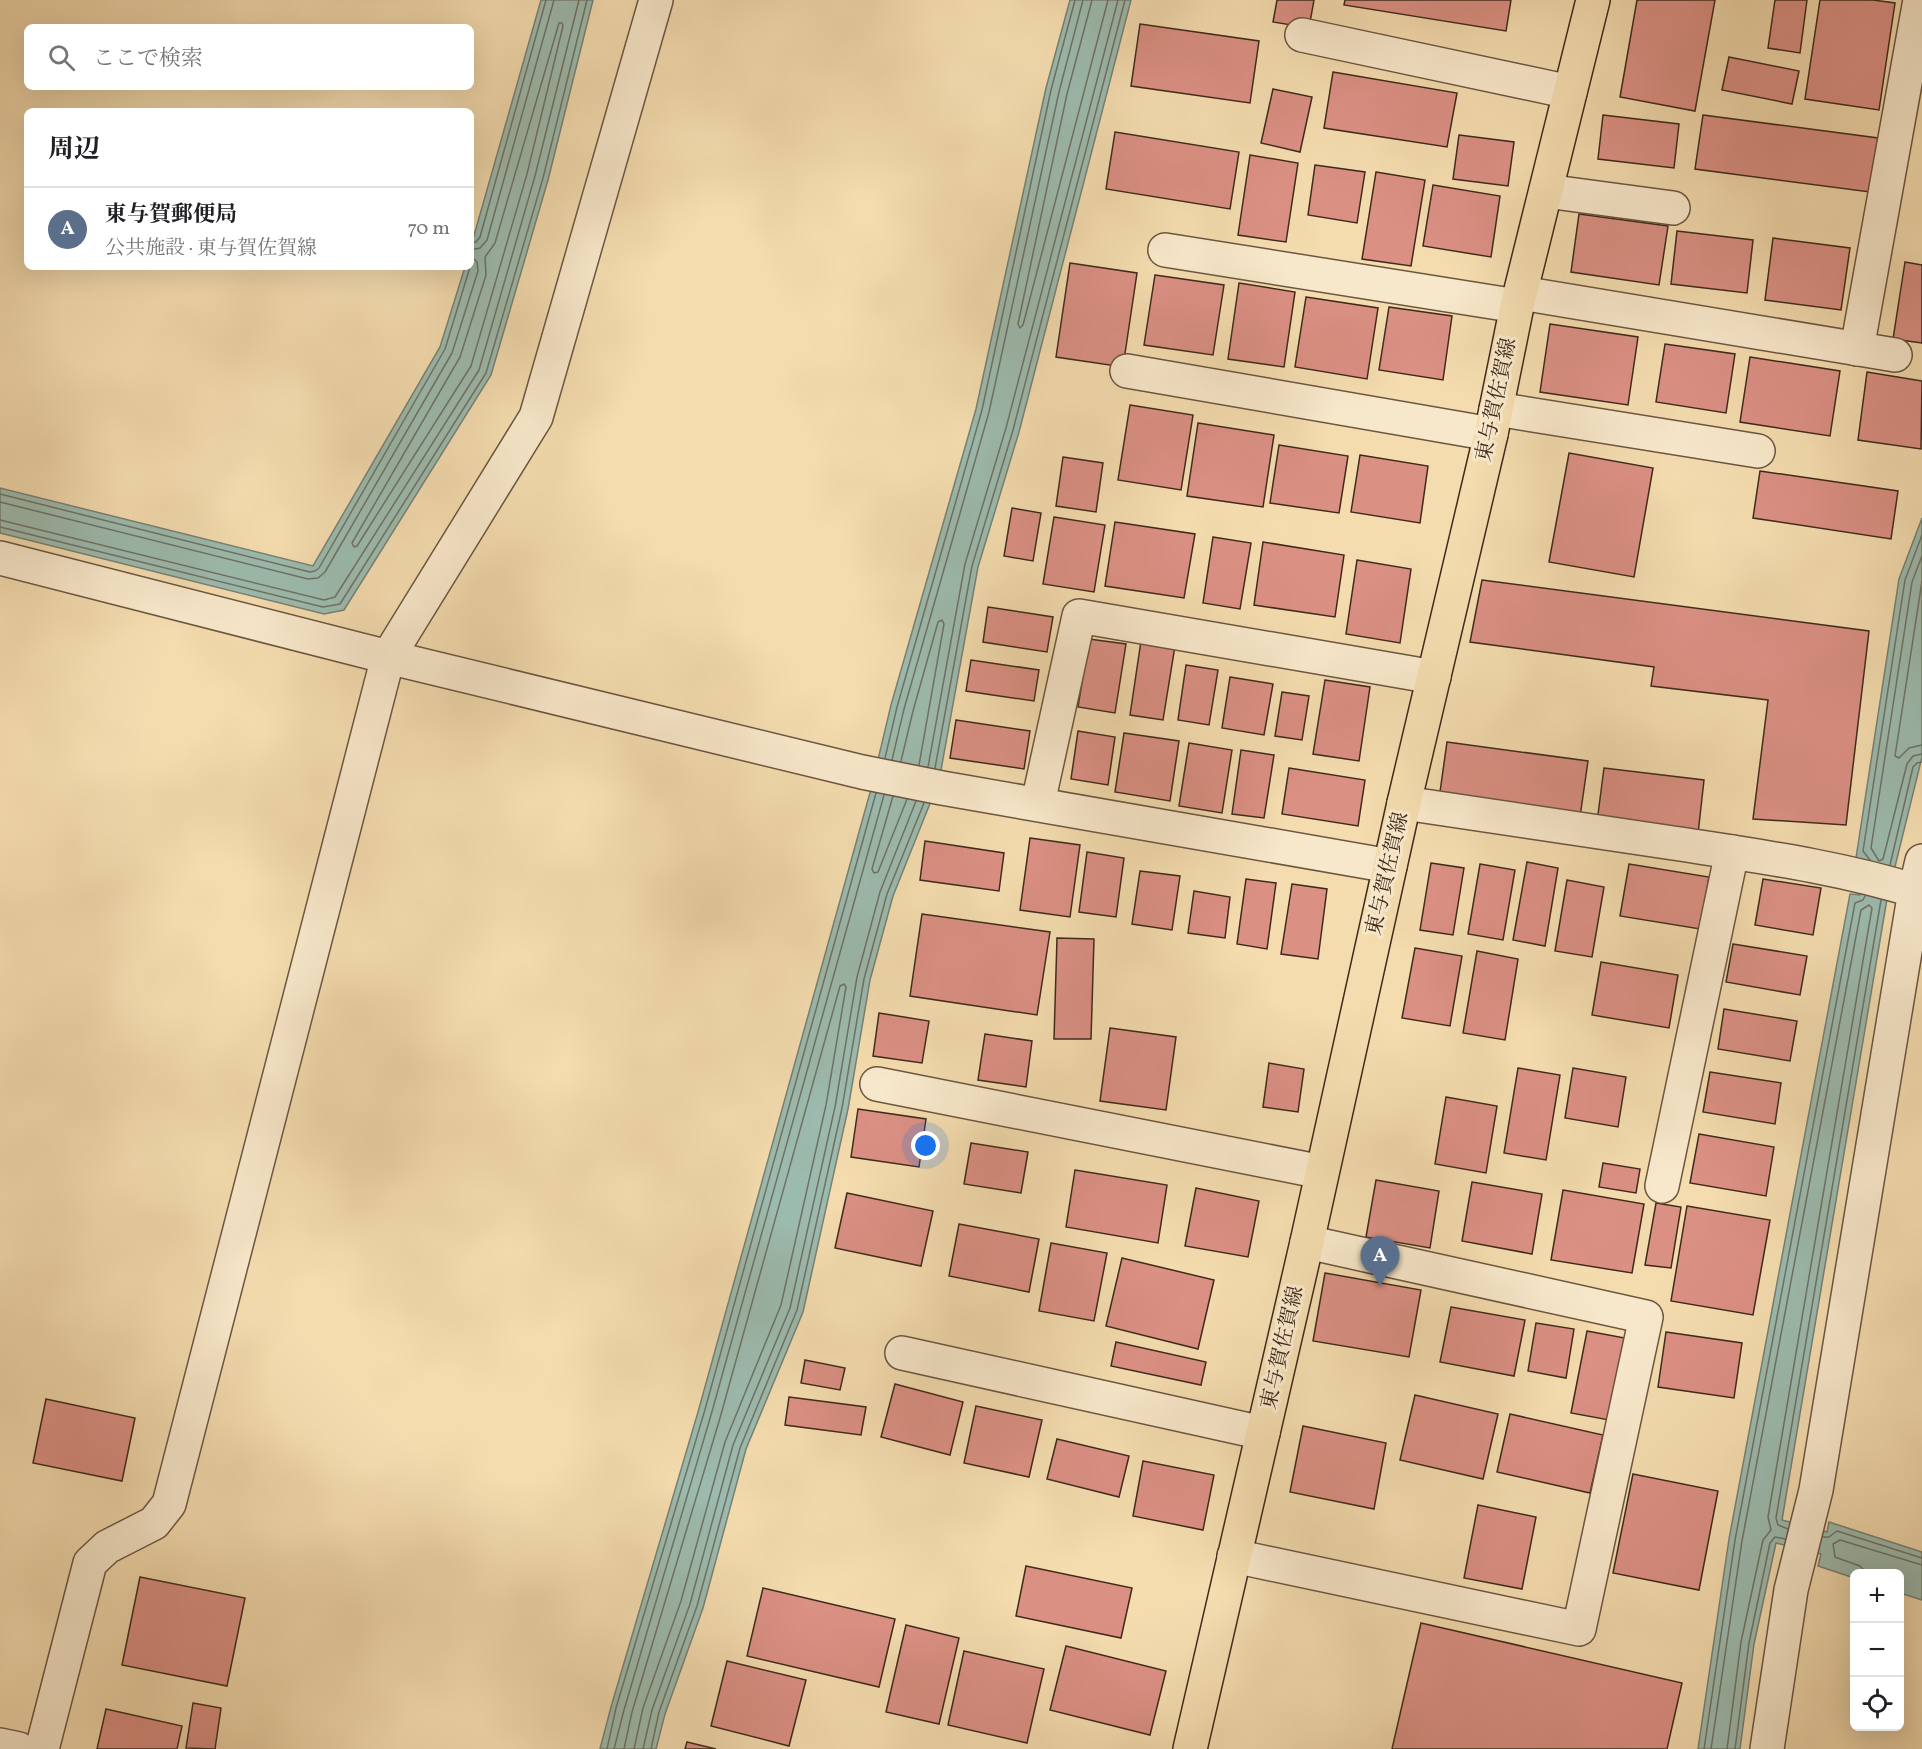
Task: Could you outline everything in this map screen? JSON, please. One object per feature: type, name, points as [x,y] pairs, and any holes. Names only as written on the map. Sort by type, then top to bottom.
[{"type":"main road","name":"東与賀佐賀線","points":[[1190,1749],[1307,1242],[1519,299],[1593,0]]},
{"type":"street","points":[[42,1749],[90,1563],[107,1547],[154,1523],[169,1504],[388,657],[536,417],[656,0]]},
{"type":"street","points":[[1857,349],[1920,0]]},
{"type":"street","points":[[1302,35],[1570,92]]},
{"type":"street","points":[[1546,191],[1673,208]]},
{"type":"street","points":[[1165,250],[1519,299],[1895,355]]},
{"type":"street","points":[[1126,371],[1493,422],[1758,451]]},
{"type":"street","points":[[0,558],[388,657],[862,772],[1390,866]]},
{"type":"street","points":[[1038,803],[1079,615],[1434,677]]},
{"type":"street","points":[[1404,803],[1914,882],[1816,1490],[1791,1590],[1767,1749]]},
{"type":"street","points":[[1662,1186],[1732,852]]},
{"type":"street","points":[[877,1084],[1322,1172]]},
{"type":"street","points":[[1234,1556],[1579,1629],[1646,1317],[1307,1242]]},
{"type":"street","points":[[902,1353],[1263,1433]]},
{"type":"street","points":[[0,1744],[19,1749]]},
{"type":"water","points":[[541,0],[593,0],[548,180],[491,375],[344,610],[324,614],[0,533],[0,488],[313,566],[440,347],[464,270],[474,270],[474,235]]},
{"type":"water","points":[[1070,0],[1131,0],[1019,432],[978,567],[941,770],[893,896],[870,980],[848,1109],[803,1312],[746,1449],[703,1608],[665,1714],[656,1749],[600,1749],[698,1412],[871,789],[891,705],[976,409],[1046,88]]},
{"type":"water","points":[[1922,518],[1922,757],[1887,899],[1782,1520],[1827,1532],[1829,1522],[1922,1552],[1922,1600],[1904,1594],[1904,1569],[1850,1569],[1850,1577],[1818,1566],[1821,1554],[1776,1543],[1754,1644],[1740,1749],[1698,1749],[1729,1539],[1850,894],[1860,895],[1864,861],[1856,858],[1899,579]]},
{"type":"building","points":[[1277,0],[1314,0],[1309,28],[1273,22]]},
{"type":"building","points":[[1345,0],[1511,0],[1506,31],[1344,5]]},
{"type":"building","points":[[1637,0],[1715,0],[1695,111],[1620,97]]},
{"type":"building","points":[[1775,0],[1807,0],[1800,53],[1768,48]]},
{"type":"building","points":[[1820,0],[1873,0],[1895,3],[1879,110],[1805,99]]},
{"type":"building","points":[[1140,24],[1259,41],[1250,103],[1131,86]]},
{"type":"building","points":[[1729,57],[1799,71],[1792,104],[1722,90]]},
{"type":"building","points":[[1333,72],[1457,93],[1447,147],[1324,128]]},
{"type":"building","points":[[1273,89],[1312,97],[1300,152],[1261,143]]},
{"type":"building","points":[[1603,115],[1679,124],[1674,168],[1598,159]]},
{"type":"building","points":[[1703,115],[1878,138],[1870,192],[1695,169]]},
{"type":"building","points":[[1115,132],[1239,152],[1230,209],[1106,189]]},
{"type":"building","points":[[1459,135],[1514,142],[1508,186],[1453,179]]},
{"type":"building","points":[[1250,155],[1298,163],[1286,242],[1238,235]]},
{"type":"building","points":[[1315,165],[1365,172],[1357,223],[1308,215]]},
{"type":"building","points":[[1376,172],[1425,180],[1411,266],[1362,259]]},
{"type":"building","points":[[1433,185],[1500,196],[1491,257],[1423,246]]},
{"type":"building","points":[[1579,214],[1668,226],[1659,285],[1571,272]]},
{"type":"building","points":[[1677,231],[1753,240],[1747,293],[1671,284]]},
{"type":"building","points":[[1773,238],[1850,248],[1841,310],[1765,300]]},
{"type":"building","points":[[1905,262],[1922,265],[1922,343],[1893,339]]},
{"type":"building","points":[[1070,263],[1137,273],[1123,367],[1056,357]]},
{"type":"building","points":[[1155,275],[1224,285],[1213,355],[1144,345]]},
{"type":"building","points":[[1239,283],[1295,292],[1284,367],[1228,359]]},
{"type":"building","points":[[1306,297],[1378,308],[1367,379],[1295,367]]},
{"type":"building","points":[[1389,307],[1452,316],[1443,380],[1379,370]]},
{"type":"building","points":[[1550,324],[1638,337],[1628,405],[1540,392]]},
{"type":"building","points":[[1665,344],[1735,354],[1726,413],[1656,402]]},
{"type":"building","points":[[1750,357],[1840,371],[1830,436],[1740,422]]},
{"type":"building","points":[[1867,372],[1922,381],[1921,449],[1858,440]]},
{"type":"building","points":[[1130,405],[1193,415],[1181,490],[1118,480]]},
{"type":"building","points":[[1198,423],[1274,435],[1263,507],[1187,496]]},
{"type":"building","points":[[1279,445],[1348,456],[1339,513],[1270,503]]},
{"type":"building","points":[[1569,453],[1653,468],[1634,577],[1549,562]]},
{"type":"building","points":[[1360,455],[1428,466],[1420,523],[1351,512]]},
{"type":"building","points":[[1063,457],[1103,463],[1096,512],[1056,506]]},
{"type":"building","points":[[1760,471],[1898,491],[1891,539],[1753,518]]},
{"type":"building","points":[[1012,508],[1041,513],[1033,561],[1004,556]]},
{"type":"building","points":[[1054,517],[1105,525],[1094,592],[1043,584]]},
{"type":"building","points":[[1115,522],[1195,534],[1184,598],[1105,586]]},
{"type":"building","points":[[1213,537],[1251,543],[1240,609],[1203,603]]},
{"type":"building","points":[[1263,542],[1344,555],[1335,617],[1254,605]]},
{"type":"building","points":[[1357,560],[1411,569],[1400,643],[1346,634]]},
{"type":"building","points":[[1482,580],[1869,631],[1846,825],[1753,819],[1768,700],[1651,686],[1654,667],[1470,642]]},
{"type":"building","points":[[988,607],[1053,617],[1047,652],[983,642]]},
{"type":"building","points":[[1089,639],[1126,644],[1115,713],[1078,707]]},
{"type":"building","points":[[1141,641],[1175,646],[1163,720],[1130,715]]},
{"type":"building","points":[[971,660],[1039,670],[1034,701],[966,691]]},
{"type":"building","points":[[1186,665],[1218,670],[1209,725],[1178,720]]},
{"type":"building","points":[[1230,677],[1273,684],[1264,735],[1222,728]]},
{"type":"building","points":[[1325,680],[1370,687],[1359,761],[1313,754]]},
{"type":"building","points":[[1282,692],[1309,696],[1302,740],[1275,736]]},
{"type":"building","points":[[956,720],[1030,731],[1024,769],[950,758]]},
{"type":"building","points":[[1078,731],[1115,737],[1108,785],[1071,779]]},
{"type":"building","points":[[1124,733],[1179,741],[1170,801],[1115,792]]},
{"type":"building","points":[[1447,742],[1588,761],[1580,817],[1439,799]]},
{"type":"building","points":[[1189,743],[1232,750],[1222,813],[1179,806]]},
{"type":"building","points":[[1241,750],[1274,755],[1264,818],[1232,814]]},
{"type":"building","points":[[1289,768],[1365,780],[1358,826],[1282,814]]},
{"type":"building","points":[[1604,768],[1704,780],[1698,834],[1597,822]]},
{"type":"building","points":[[1030,838],[1080,845],[1070,917],[1020,910]]},
{"type":"building","points":[[925,841],[1004,853],[999,891],[920,880]]},
{"type":"building","points":[[1087,852],[1124,858],[1116,917],[1079,912]]},
{"type":"building","points":[[1527,862],[1558,868],[1545,946],[1513,940]]},
{"type":"building","points":[[1431,863],[1464,868],[1453,935],[1420,930]]},
{"type":"building","points":[[1480,864],[1515,870],[1503,940],[1468,934]]},
{"type":"building","points":[[1629,864],[1709,877],[1700,929],[1620,916]]},
{"type":"building","points":[[1140,871],[1180,876],[1172,930],[1132,924]]},
{"type":"building","points":[[1246,879],[1276,883],[1267,949],[1237,944]]},
{"type":"building","points":[[1763,879],[1821,888],[1813,935],[1755,925]]},
{"type":"building","points":[[1567,880],[1604,887],[1592,957],[1555,951]]},
{"type":"building","points":[[1292,884],[1327,889],[1318,959],[1281,954]]},
{"type":"building","points":[[1194,891],[1230,897],[1225,938],[1188,933]]},
{"type":"building","points":[[922,914],[1050,932],[1037,1015],[910,996]]},
{"type":"building","points":[[1057,938],[1094,939],[1091,1039],[1054,1039]]},
{"type":"building","points":[[1733,944],[1807,956],[1800,995],[1726,982]]},
{"type":"building","points":[[1415,948],[1462,956],[1450,1026],[1402,1018]]},
{"type":"building","points":[[1477,951],[1518,959],[1505,1040],[1463,1033]]},
{"type":"building","points":[[1601,962],[1678,975],[1669,1028],[1592,1015]]},
{"type":"building","points":[[1724,1009],[1797,1021],[1790,1061],[1718,1049]]},
{"type":"building","points":[[879,1013],[929,1021],[922,1063],[873,1056]]},
{"type":"building","points":[[1110,1028],[1176,1037],[1166,1110],[1100,1101]]},
{"type":"building","points":[[985,1034],[1032,1041],[1026,1087],[978,1080]]},
{"type":"building","points":[[1269,1063],[1304,1069],[1298,1112],[1263,1107]]},
{"type":"building","points":[[1518,1068],[1560,1075],[1546,1160],[1504,1153]]},
{"type":"building","points":[[1573,1068],[1626,1077],[1618,1127],[1565,1118]]},
{"type":"building","points":[[1710,1072],[1781,1083],[1775,1124],[1703,1112]]},
{"type":"building","points":[[1446,1097],[1497,1106],[1486,1173],[1435,1164]]},
{"type":"building","points":[[858,1109],[926,1119],[919,1167],[851,1157]]},
{"type":"building","points":[[1699,1134],[1774,1147],[1766,1196],[1690,1183]]},
{"type":"building","points":[[971,1143],[1028,1152],[1021,1193],[964,1184]]},
{"type":"building","points":[[1603,1163],[1640,1169],[1636,1193],[1599,1187]]},
{"type":"building","points":[[1075,1170],[1167,1185],[1158,1243],[1066,1227]]},
{"type":"building","points":[[1376,1180],[1439,1191],[1430,1248],[1366,1237]]},
{"type":"building","points":[[1472,1182],[1542,1194],[1532,1254],[1462,1241]]},
{"type":"building","points":[[1196,1188],[1259,1201],[1248,1257],[1185,1246]]},
{"type":"building","points":[[1563,1190],[1644,1204],[1632,1273],[1551,1260]]},
{"type":"building","points":[[847,1193],[933,1211],[921,1266],[835,1248]]},
{"type":"building","points":[[1656,1203],[1681,1207],[1671,1268],[1645,1265]]},
{"type":"building","points":[[1687,1206],[1770,1220],[1753,1315],[1671,1301]]},
{"type":"building","points":[[959,1224],[1039,1239],[1029,1292],[949,1276]]},
{"type":"building","points":[[1051,1243],[1107,1253],[1094,1321],[1039,1311]]},
{"type":"building","points":[[1122,1258],[1214,1280],[1198,1349],[1106,1326]]},
{"type":"building","points":[[1325,1273],[1421,1290],[1409,1357],[1313,1341]]},
{"type":"building","points":[[1451,1307],[1525,1320],[1514,1376],[1440,1362]]},
{"type":"building","points":[[1536,1323],[1574,1329],[1566,1378],[1528,1371]]},
{"type":"building","points":[[1587,1331],[1625,1338],[1609,1420],[1571,1413]]},
{"type":"building","points":[[1666,1332],[1742,1343],[1734,1398],[1658,1387]]},
{"type":"building","points":[[1116,1342],[1206,1362],[1201,1385],[1111,1366]]},
{"type":"building","points":[[805,1360],[845,1368],[840,1390],[801,1383]]},
{"type":"building","points":[[895,1384],[963,1402],[950,1455],[881,1437]]},
{"type":"building","points":[[1415,1395],[1498,1414],[1483,1479],[1400,1460]]},
{"type":"building","points":[[789,1397],[866,1407],[861,1435],[785,1425]]},
{"type":"building","points":[[46,1399],[135,1418],[122,1481],[33,1463]]},
{"type":"building","points":[[976,1406],[1042,1420],[1029,1477],[964,1463]]},
{"type":"building","points":[[1510,1414],[1603,1435],[1590,1493],[1497,1472]]},
{"type":"building","points":[[1303,1426],[1386,1443],[1374,1509],[1290,1492]]},
{"type":"building","points":[[1057,1439],[1129,1456],[1119,1497],[1047,1479]]},
{"type":"building","points":[[1143,1461],[1214,1475],[1203,1530],[1133,1516]]},
{"type":"building","points":[[1633,1474],[1718,1491],[1699,1590],[1613,1573]]},
{"type":"building","points":[[1478,1505],[1536,1517],[1522,1589],[1464,1578]]},
{"type":"building","points":[[1026,1566],[1132,1588],[1121,1638],[1016,1616]]},
{"type":"building","points":[[140,1577],[245,1598],[227,1686],[122,1665]]},
{"type":"building","points":[[763,1588],[895,1619],[879,1687],[747,1656]]},
{"type":"building","points":[[1421,1623],[1682,1683],[1667,1749],[1392,1749]]},
{"type":"building","points":[[906,1625],[959,1638],[939,1724],[886,1712]]},
{"type":"building","points":[[1066,1646],[1166,1671],[1150,1735],[1050,1710]]},
{"type":"building","points":[[964,1651],[1044,1669],[1027,1743],[948,1725]]},
{"type":"building","points":[[727,1661],[806,1680],[789,1746],[711,1726]]},
{"type":"building","points":[[193,1703],[221,1708],[215,1749],[186,1748]]},
{"type":"building","points":[[106,1709],[182,1726],[177,1749],[97,1749]]},
{"type":"building","points":[[687,1742],[716,1749],[685,1749]]},
{"type":"place","name":"東与賀郵便局","points":[[1380,1286]]}]
